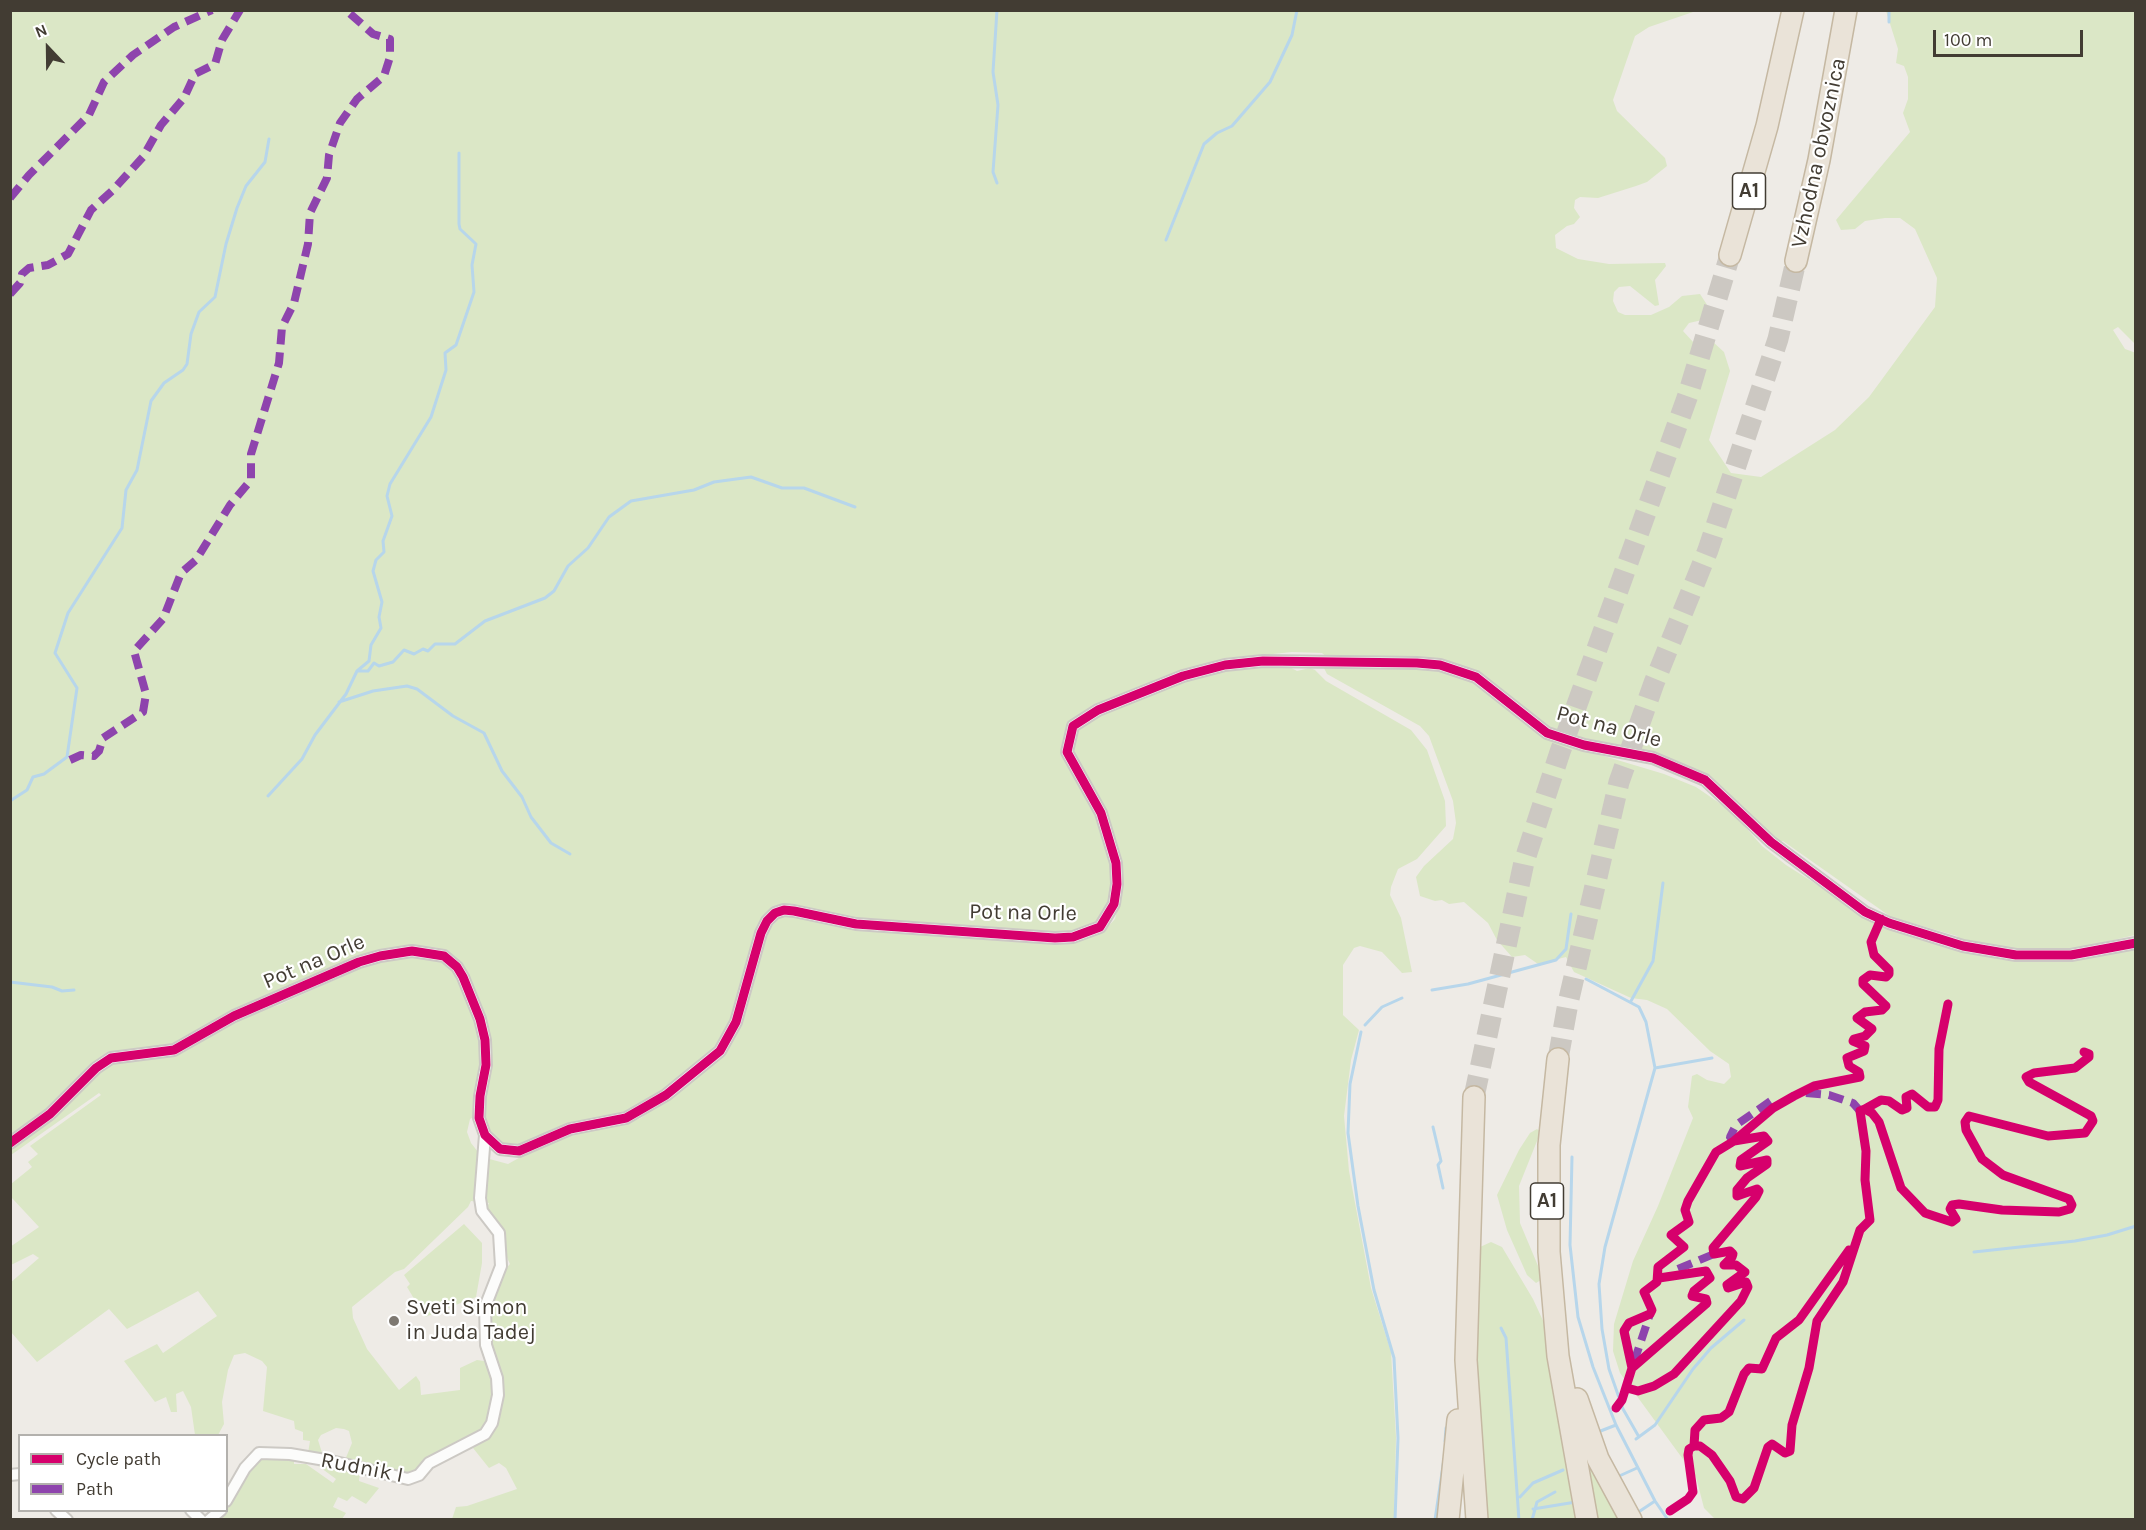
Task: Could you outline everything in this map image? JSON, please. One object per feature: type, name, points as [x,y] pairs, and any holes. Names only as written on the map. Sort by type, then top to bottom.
[{"type":"highway","name":"A1","points":[[1730,255],[1767,126],[1793,10]]},
{"type":"highway","name":"Vzhodna obvoznica","points":[[1796,261],[1846,10]]},
{"type":"highway","name":"A1","points":[[1558,1059],[1551,1118],[1547,1197],[1550,1278],[1557,1342],[1587,1520]]},
{"type":"highway","points":[[1448,1520],[1466,1360],[1474,1097]]},
{"type":"highway","points":[[1557,1342],[1598,1459],[1631,1520]]},
{"type":"highway","points":[[1466,1360],[1477,1520]]},
{"type":"street","name":"Pot na Orle","points":[[10,1143],[50,1114],[96,1068],[111,1058],[174,1050],[234,1016],[359,962],[412,951],[435,953],[450,960],[463,977],[480,1019],[485,1040],[486,1065],[479,1106],[486,1135],[500,1149],[508,1152],[519,1151],[570,1129],[626,1118],[642,1111],[673,1089],[720,1051],[736,1022],[761,933],[767,921],[784,910],[856,924],[1055,938],[1073,937],[1100,927],[1114,904],[1117,884],[1116,863],[1101,813],[1067,752],[1073,726],[1080,719],[1098,710],[1183,676],[1225,665],[1263,661],[1417,663],[1459,670],[1489,685],[1531,723],[1547,733],[1584,745],[1653,758],[1705,780],[1771,842],[1865,912],[1889,923],[1963,946],[2016,955],[2071,955],[2136,943]]},
{"type":"street","name":"Rudnik I","points":[[228,1498],[245,1468],[259,1453],[290,1454],[321,1459],[408,1479],[419,1475],[429,1463],[485,1434],[492,1423],[498,1395],[496,1378],[486,1345],[485,1307],[501,1266],[499,1233],[482,1211],[480,1198],[486,1135]]},
{"type":"green space","points":[[11,11],[1696,11],[1649,27],[1635,36],[1613,100],[1617,111],[1665,158],[1667,166],[1647,182],[1598,198],[1580,197],[1575,200],[1574,208],[1580,217],[1574,224],[1555,235],[1556,248],[1578,259],[1609,264],[1665,263],[1666,266],[1655,280],[1659,305],[1655,306],[1630,286],[1619,287],[1614,292],[1613,301],[1618,312],[1625,315],[1651,315],[1669,307],[1682,296],[1700,294],[1713,314],[1711,318],[1689,323],[1683,331],[1694,343],[1713,342],[1724,352],[1730,371],[1709,440],[1731,473],[1761,477],[1835,430],[1869,397],[1935,307],[1937,278],[1915,229],[1900,218],[1885,218],[1865,221],[1855,229],[1841,230],[1836,220],[1910,132],[1903,113],[1908,99],[1908,77],[1904,66],[1896,63],[1898,49],[1886,11],[2135,11],[2135,344],[2118,327],[2113,330],[2125,349],[2136,353],[2135,935],[2071,950],[2024,951],[1959,940],[1957,936],[1891,917],[1783,841],[1779,842],[1735,802],[1667,765],[1557,733],[1538,723],[1525,711],[1517,718],[1544,738],[1664,774],[1696,787],[1731,811],[1762,846],[1786,865],[1882,926],[1918,939],[2003,960],[2068,961],[2135,949],[2135,1519],[1716,1520],[1704,1508],[1696,1477],[1620,1373],[1613,1351],[1614,1324],[1633,1261],[1693,1118],[1688,1107],[1692,1076],[1697,1074],[1707,1080],[1724,1084],[1731,1077],[1729,1064],[1710,1051],[1667,1009],[1647,1000],[1631,998],[1574,972],[1566,957],[1538,964],[1525,955],[1512,957],[1497,940],[1488,923],[1464,902],[1449,904],[1442,900],[1435,901],[1420,896],[1416,877],[1424,866],[1453,839],[1456,823],[1453,801],[1429,736],[1420,726],[1327,674],[1324,668],[1353,667],[1353,659],[1329,659],[1322,653],[1292,652],[1245,657],[1184,670],[1099,706],[1071,721],[1064,738],[1064,756],[1101,820],[1110,854],[1113,880],[1110,908],[1098,924],[1079,932],[1059,933],[863,920],[820,914],[790,905],[777,906],[769,912],[757,930],[729,1028],[716,1051],[648,1101],[618,1116],[577,1121],[555,1128],[514,1149],[505,1149],[489,1133],[483,1119],[483,1096],[490,1057],[463,967],[455,958],[438,948],[415,946],[384,949],[364,955],[174,1047],[103,1056],[62,1099],[11,1140]]},
{"type":"green space","points":[[1284,664],[1297,671],[1310,668],[1326,681],[1411,730],[1427,750],[1445,801],[1446,826],[1417,859],[1398,869],[1391,887],[1390,895],[1401,918],[1412,972],[1402,973],[1382,952],[1360,946],[1354,948],[1343,965],[1343,1015],[1359,1030],[1351,1060],[1344,1116],[1349,1171],[1371,1288],[1391,1352],[1396,1437],[1394,1519],[452,1519],[456,1507],[467,1506],[517,1489],[506,1468],[499,1463],[489,1468],[473,1448],[491,1432],[501,1404],[500,1380],[487,1336],[487,1315],[494,1285],[510,1264],[485,1211],[489,1203],[471,1201],[468,1207],[404,1269],[395,1272],[352,1307],[353,1318],[367,1349],[399,1390],[416,1376],[420,1382],[421,1395],[460,1390],[460,1368],[477,1360],[484,1361],[491,1371],[495,1396],[492,1414],[486,1427],[478,1436],[425,1463],[418,1471],[409,1475],[382,1472],[345,1460],[352,1443],[349,1431],[344,1429],[336,1428],[321,1435],[318,1440],[323,1456],[308,1453],[310,1441],[303,1440],[303,1432],[295,1429],[294,1421],[263,1411],[267,1367],[262,1361],[245,1353],[234,1355],[228,1370],[222,1402],[224,1424],[219,1434],[195,1434],[191,1407],[183,1391],[176,1394],[177,1412],[171,1412],[166,1397],[155,1402],[124,1361],[157,1344],[163,1353],[217,1316],[198,1291],[127,1329],[109,1309],[37,1362],[11,1332],[10,1283],[39,1258],[33,1254],[11,1265],[10,1247],[39,1227],[11,1197],[11,1184],[32,1167],[28,1162],[38,1154],[30,1146],[101,1095],[99,1093],[11,1155],[11,1148],[66,1107],[97,1071],[109,1063],[120,1059],[170,1057],[184,1052],[238,1018],[279,1005],[367,965],[404,958],[433,958],[451,968],[459,980],[481,1038],[482,1067],[475,1116],[470,1119],[467,1132],[471,1143],[482,1157],[508,1164],[560,1135],[622,1125],[641,1118],[721,1056],[737,1030],[767,932],[782,915],[861,930],[1059,941],[1082,939],[1104,931],[1115,919],[1120,897],[1117,848],[1109,818],[1075,762],[1072,738],[1076,729],[1099,714],[1185,679],[1239,668]]},
{"type":"green space","points":[[1537,1129],[1541,1132],[1519,1186],[1520,1223],[1541,1273],[1541,1280],[1536,1283],[1527,1275],[1507,1230],[1497,1195],[1519,1150],[1530,1133]]},
{"type":"green space","points":[[464,1224],[482,1243],[482,1263],[476,1297],[425,1317],[407,1287],[410,1284],[404,1275]]},
{"type":"green space","points":[[1491,1242],[1502,1247],[1533,1299],[1545,1325],[1580,1519],[1484,1519],[1477,1415],[1478,1252],[1480,1247]]},
{"type":"green space","points":[[263,1457],[294,1458],[294,1464],[306,1464],[333,1483],[336,1479],[317,1465],[320,1463],[360,1473],[359,1481],[379,1488],[366,1504],[352,1496],[347,1501],[338,1497],[333,1507],[346,1513],[342,1519],[221,1520],[225,1512],[228,1512],[228,1506],[244,1474]]},
{"type":"green space","points":[[1590,1470],[1593,1471],[1621,1519],[1598,1519]]},
{"type":"waterway","points":[[997,10],[993,72],[998,105],[993,172],[997,183]]},
{"type":"waterway","points":[[1166,240],[1204,144],[1217,133],[1232,126],[1270,82],[1292,35],[1297,10]]},
{"type":"waterway","points":[[1889,10],[1889,22]]},
{"type":"waterway","points":[[10,801],[27,790],[33,777],[44,774],[67,757],[77,688],[55,653],[68,613],[122,528],[126,490],[137,470],[151,401],[164,383],[183,370],[187,364],[191,334],[199,312],[215,297],[226,244],[237,208],[246,186],[265,162],[269,139]]},
{"type":"waterway","points":[[268,796],[302,759],[315,735],[346,694],[357,671],[369,661],[371,645],[381,628],[379,617],[382,602],[373,571],[376,560],[384,552],[383,541],[392,516],[387,496],[390,484],[431,417],[446,370],[445,353],[456,345],[474,292],[472,265],[476,244],[460,229],[459,224],[459,153]]},
{"type":"waterway","points":[[359,671],[368,671],[374,663],[379,666],[393,662],[404,650],[414,654],[423,649],[428,651],[435,644],[455,644],[485,621],[545,598],[554,591],[568,566],[588,548],[609,517],[631,501],[694,490],[714,482],[751,477],[782,488],[804,488],[855,507]]},
{"type":"waterway","points":[[339,702],[373,691],[407,686],[417,689],[453,716],[484,733],[502,771],[522,797],[531,817],[551,843],[570,854]]},
{"type":"waterway","points":[[1631,1001],[1653,961],[1663,883]]},
{"type":"waterway","points":[[1432,990],[1468,984],[1556,960],[1566,949],[1571,914]]},
{"type":"waterway","points":[[1586,979],[1639,1007],[1646,1022],[1655,1068],[1605,1247],[1599,1284],[1602,1329],[1609,1369],[1623,1409],[1639,1437]]},
{"type":"waterway","points":[[10,982],[52,987],[62,991],[74,990]]},
{"type":"waterway","points":[[1365,1025],[1382,1007],[1402,998]]},
{"type":"waterway","points":[[1361,1032],[1350,1084],[1348,1133],[1358,1206],[1374,1290],[1394,1358],[1398,1438],[1395,1520]]},
{"type":"waterway","points":[[1655,1068],[1712,1058]]},
{"type":"waterway","points":[[1433,1127],[1441,1161],[1438,1165],[1443,1188]]},
{"type":"waterway","points":[[1572,1157],[1570,1245],[1578,1317],[1593,1367],[1616,1425],[1655,1501],[1668,1520]]},
{"type":"waterway","points":[[1974,1252],[2075,1241],[2107,1235],[2136,1226]]},
{"type":"waterway","points":[[1636,1439],[1655,1425],[1693,1369],[1711,1348],[1744,1320]]},
{"type":"waterway","points":[[1501,1328],[1506,1338],[1519,1520]]},
{"type":"waterway","points":[[1598,1432],[1616,1425]]},
{"type":"waterway","points":[[1445,1441],[1446,1428]]},
{"type":"waterway","points":[[1435,1520],[1444,1459]]},
{"type":"waterway","points":[[1617,1477],[1637,1468]]},
{"type":"waterway","points":[[1520,1497],[1533,1483],[1563,1470]]},
{"type":"waterway","points":[[1532,1520],[1537,1502],[1555,1492]]},
{"type":"waterway","points":[[1637,1513],[1655,1501]]},
{"type":"waterway","points":[[1533,1509],[1576,1502]]},
{"type":"tunnel","points":[[1474,1097],[1524,862],[1560,752],[1688,395],[1730,255]]},
{"type":"tunnel","points":[[1558,1059],[1568,1003],[1619,782],[1654,683],[1708,550],[1778,339],[1796,261]]},
{"type":"marked path","points":[[10,198],[29,175],[89,115],[104,82],[133,55],[174,27],[212,10]]},
{"type":"marked path","points":[[10,294],[20,283],[22,274],[29,268],[48,265],[68,254],[91,210],[143,157],[161,125],[184,98],[195,74],[215,64],[222,40],[240,10]]},
{"type":"marked path","points":[[70,760],[81,755],[94,756],[99,751],[103,738],[143,712],[146,694],[134,651],[163,619],[181,573],[196,560],[230,505],[251,480],[251,454],[279,363],[282,327],[294,303],[308,244],[310,213],[327,178],[329,155],[340,123],[357,99],[384,76],[390,57],[390,39],[373,34],[346,10]]},
{"type":"marked path","points":[[1806,1093],[1829,1095],[1853,1103],[1860,1111]]},
{"type":"marked path","points":[[1734,1141],[1730,1137],[1736,1125],[1775,1098]]},
{"type":"marked path","points":[[1678,1269],[1714,1254]]},
{"type":"marked path","points":[[1634,1362],[1650,1314]]},
{"type":"cycle path","points":[[10,1143],[50,1114],[96,1068],[111,1058],[174,1050],[234,1016],[359,962],[412,951],[444,956],[457,967],[463,977],[480,1019],[485,1040],[486,1065],[480,1096],[479,1118],[485,1135],[500,1149],[519,1151],[570,1129],[626,1118],[666,1095],[720,1051],[736,1022],[761,933],[767,921],[775,913],[784,910],[856,924],[1055,938],[1073,937],[1100,927],[1114,904],[1117,884],[1116,863],[1101,813],[1067,752],[1073,726],[1098,710],[1183,676],[1225,665],[1263,661],[1417,663],[1440,665],[1476,677],[1547,733],[1584,745],[1653,758],[1705,780],[1771,842],[1865,912],[1889,923],[1963,946],[2016,955],[2071,955],[2136,943]]},
{"type":"cycle path","points":[[1616,1408],[1622,1400],[1632,1368],[1624,1331],[1629,1323],[1650,1314],[1652,1310],[1644,1292],[1657,1282],[1658,1267],[1684,1247],[1671,1235],[1689,1222],[1685,1210],[1688,1201],[1716,1152],[1734,1141],[1773,1108],[1794,1096],[1814,1086],[1860,1077],[1859,1072],[1849,1066],[1847,1058],[1864,1051],[1865,1046],[1853,1041],[1865,1036],[1872,1029],[1857,1018],[1865,1012],[1882,1010],[1886,1006],[1863,984],[1863,980],[1870,975],[1886,977],[1889,974],[1889,970],[1874,955],[1871,942],[1881,919]]},
{"type":"cycle path","points":[[1865,1109],[1881,1100],[1889,1101],[1902,1110],[1907,1108],[1906,1097],[1912,1094],[1928,1107],[1935,1107],[1938,1100],[1939,1049],[1948,1004]]},
{"type":"cycle path","points":[[1670,1511],[1688,1499],[1693,1492],[1688,1455],[1689,1449],[1694,1446],[1700,1446],[1712,1455],[1730,1481],[1736,1497],[1743,1499],[1754,1488],[1768,1447],[1772,1444],[1785,1453],[1790,1451],[1792,1425],[1809,1368],[1817,1321],[1843,1282],[1860,1230],[1870,1220],[1865,1180],[1866,1151],[1860,1111],[1865,1109],[1872,1113],[1879,1122],[1901,1188],[1925,1213],[1952,1222],[1956,1219],[1950,1209],[1952,1205],[1959,1204],[2002,1210],[2059,1212],[2070,1209],[2072,1205],[2069,1199],[2003,1175],[1982,1159],[1966,1130],[1965,1122],[1969,1116],[2048,1136],[2085,1133],[2093,1121],[2091,1116],[2029,1082],[2026,1077],[2034,1073],[2075,1068],[2089,1057],[2089,1054],[2084,1052]]},
{"type":"cycle path","points":[[1627,1388],[1638,1391],[1654,1386],[1674,1374],[1741,1301],[1748,1287],[1746,1282],[1728,1288],[1727,1285],[1745,1272],[1736,1265],[1724,1265],[1732,1257],[1733,1254],[1730,1251],[1714,1254],[1713,1248],[1759,1191],[1757,1189],[1737,1196],[1737,1190],[1747,1178],[1767,1164],[1767,1160],[1740,1166],[1741,1160],[1768,1141],[1764,1136],[1734,1141]]},
{"type":"cycle path","points":[[1694,1446],[1695,1430],[1704,1420],[1721,1418],[1729,1412],[1744,1374],[1749,1368],[1762,1369],[1776,1338],[1799,1320],[1849,1250]]},
{"type":"cycle path","points":[[1632,1368],[1707,1303],[1706,1299],[1692,1296],[1694,1291],[1710,1278],[1706,1271],[1659,1278]]},
{"type":"place","name":"Sveti Simon in Juda Tadej","points":[[394,1321]]}]
